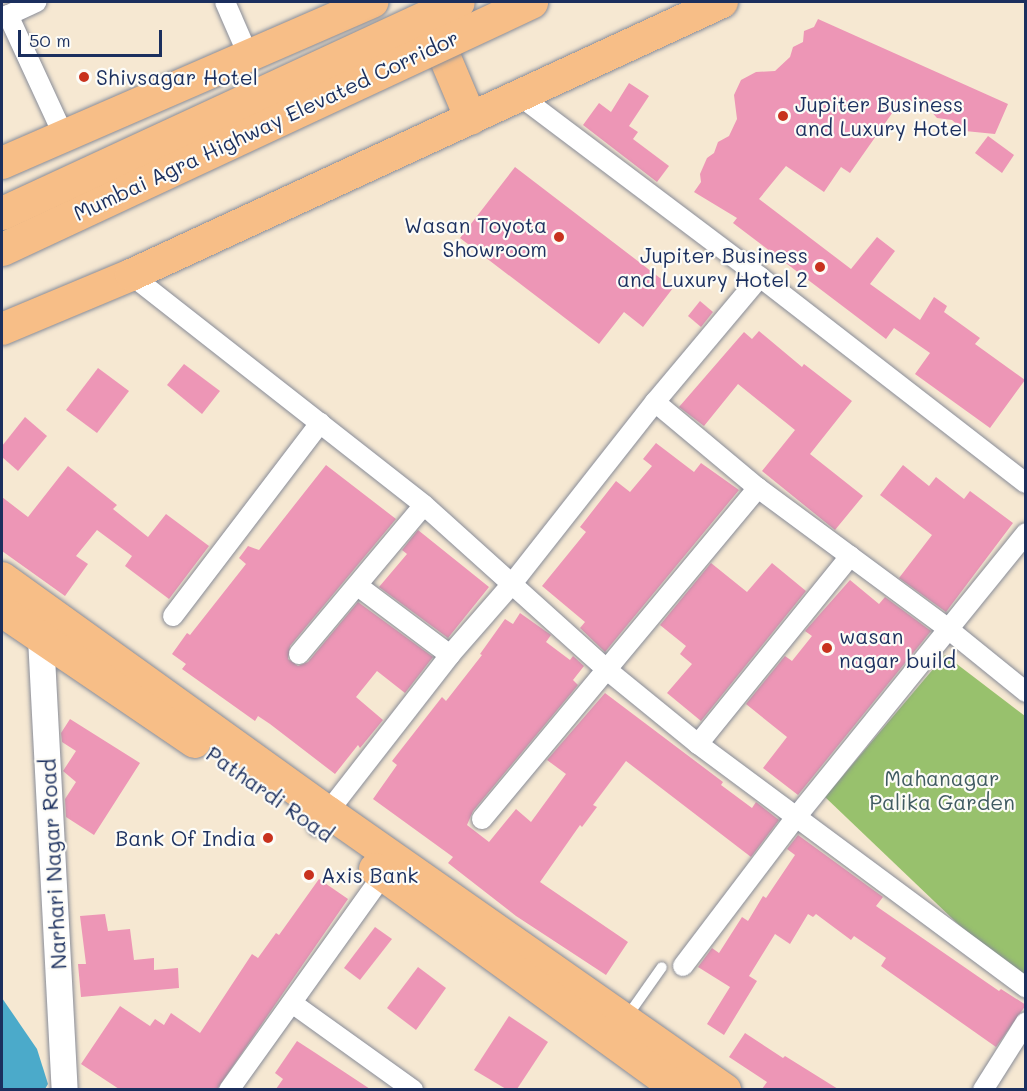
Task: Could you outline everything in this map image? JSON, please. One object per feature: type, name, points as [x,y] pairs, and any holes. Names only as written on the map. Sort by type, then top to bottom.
[{"type":"highway","name":"Mumbai Agra Highway Elevated Corridor","points":[[2,213],[458,2]]},
{"type":"highway","name":"Mumbai Agra Highway Elevated Corridor","points":[[2,249],[531,2]]},
{"type":"main road","points":[[2,163],[371,2]]},
{"type":"main road","points":[[422,2],[471,119]]},
{"type":"main road","points":[[2,329],[131,275],[722,2]]},
{"type":"main road","points":[[2,578],[46,625],[323,819],[475,912],[625,1021],[726,1089]]},
{"type":"main road","points":[[2,611],[46,625]]},
{"type":"main road","name":"Pathardi Road","points":[[323,819],[383,875],[679,1089]]},
{"type":"street","points":[[37,2],[5,16],[64,136]]},
{"type":"street","points":[[225,2],[249,57]]},
{"type":"street","points":[[520,96],[760,276],[1026,483]]},
{"type":"street","points":[[131,275],[424,506],[606,669],[698,744],[1026,988]]},
{"type":"street","points":[[323,819],[450,655],[512,585],[656,402],[760,276]]},
{"type":"street","points":[[656,402],[758,488],[947,628],[1026,692]]},
{"type":"street","points":[[173,616],[320,423]]},
{"type":"street","points":[[482,819],[758,488]]},
{"type":"street","points":[[299,654],[424,506]]},
{"type":"street","points":[[683,966],[797,816],[1026,533]]},
{"type":"street","points":[[698,744],[850,556]]},
{"type":"street","points":[[358,586],[450,655]]},
{"type":"street","name":"Narhari Nagar Road","points":[[46,625],[65,1089]]},
{"type":"street","points":[[229,1089],[383,875]]},
{"type":"street","points":[[292,1003],[413,1089]]},
{"type":"street","points":[[983,1089],[1026,1022]]},
{"type":"lane","points":[[625,1021],[662,967]]},
{"type":"green space","name":"Mahanagar Palika Garden","points":[[945,655],[1025,716],[1025,988],[825,797]]},
{"type":"water","points":[[2,998],[37,1049],[48,1084],[45,1089],[2,1089]]},
{"type":"building","points":[[818,19],[1008,104],[995,134],[965,131],[952,120],[937,118],[930,110],[917,109],[902,99],[850,173],[841,167],[824,192],[786,166],[759,199],[851,269],[877,237],[895,251],[870,284],[920,320],[934,297],[947,306],[944,312],[980,338],[975,344],[1025,380],[990,428],[915,374],[930,353],[894,328],[886,339],[733,223],[737,218],[694,192],[701,182],[700,174],[707,158],[714,153],[718,142],[729,136],[737,119],[734,95],[741,80],[756,72],[775,71],[790,57],[793,47],[803,42],[804,31],[814,27]]},
{"type":"building","points":[[629,83],[649,96],[629,126],[638,132],[633,139],[669,166],[657,182],[583,125],[599,103],[611,112]]},
{"type":"building","name":"Jupiter Business and Luxury Hotel","points":[[988,136],[1014,155],[1002,173],[975,153]]},
{"type":"building","points":[[515,167],[673,288],[643,327],[624,312],[599,344],[460,238]]},
{"type":"building","points":[[700,301],[713,312],[701,327],[688,316]]},
{"type":"building","points":[[759,331],[802,367],[804,364],[852,401],[810,454],[863,496],[835,530],[762,471],[795,430],[738,384],[704,426],[679,407],[744,332],[752,339]]},
{"type":"building","points":[[184,364],[220,391],[202,414],[167,385]]},
{"type":"building","points":[[98,368],[129,391],[97,433],[66,410]]},
{"type":"building","points":[[25,417],[47,436],[18,471],[2,457],[2,446]]},
{"type":"building","points":[[656,443],[694,472],[701,463],[739,490],[605,652],[580,628],[585,622],[542,586],[586,532],[580,527],[616,481],[630,492],[652,466],[643,459]]},
{"type":"building","points":[[326,465],[396,519],[290,646],[288,659],[298,666],[308,662],[358,602],[433,657],[405,693],[377,671],[356,697],[383,720],[360,748],[358,745],[335,774],[270,724],[258,716],[255,721],[182,669],[186,664],[172,654],[187,633],[190,635],[246,564],[239,558],[248,546],[259,550]]},
{"type":"building","points":[[903,465],[929,486],[936,477],[964,499],[970,491],[1013,523],[946,612],[899,578],[932,535],[880,495]]},
{"type":"building","points":[[68,466],[117,505],[113,509],[148,537],[166,514],[209,546],[169,599],[125,566],[132,556],[97,530],[76,556],[88,564],[65,596],[2,551],[2,497],[28,517]]},
{"type":"building","points":[[418,530],[489,587],[448,638],[379,587],[407,554],[402,550]]},
{"type":"building","points":[[711,563],[747,592],[772,563],[806,591],[701,721],[667,693],[692,664],[680,654],[686,646],[660,625]]},
{"type":"building","points":[[850,580],[879,604],[885,597],[931,631],[798,795],[763,768],[787,737],[746,704],[785,656],[792,661],[812,636],[805,631]]},
{"type":"building","points":[[520,613],[551,635],[546,642],[570,660],[573,656],[584,666],[573,680],[578,685],[473,811],[467,825],[489,842],[516,809],[531,822],[566,774],[547,760],[605,693],[723,782],[721,785],[752,808],[756,802],[779,820],[751,857],[626,761],[593,805],[597,807],[582,827],[580,825],[540,882],[628,942],[606,975],[516,916],[448,863],[453,857],[373,799],[397,765],[392,761],[442,697],[446,701],[482,655],[480,654],[505,619],[513,624]]},
{"type":"building","points":[[70,719],[140,763],[94,835],[66,817],[65,799],[76,782],[63,771],[76,751],[62,742],[61,733]]},
{"type":"building","points":[[798,835],[883,897],[876,906],[999,991],[1001,989],[1026,1005],[996,1047],[881,966],[886,958],[854,936],[851,940],[816,914],[813,917],[808,914],[790,944],[775,934],[749,976],[757,981],[724,1035],[707,1024],[730,987],[698,967],[712,948],[719,953],[742,917],[748,921],[763,896],[766,898],[795,855],[787,849]]},
{"type":"building","points":[[319,879],[348,899],[217,1089],[119,1089],[81,1064],[120,1006],[150,1026],[155,1019],[164,1025],[171,1013],[200,1033],[252,954],[258,958],[276,933],[279,935]]},
{"type":"building","points":[[105,914],[108,931],[130,929],[134,960],[154,958],[154,970],[178,968],[179,988],[81,997],[78,964],[86,964],[80,916]]},
{"type":"building","points":[[375,927],[392,939],[360,980],[344,968]]},
{"type":"building","points":[[418,967],[446,988],[416,1030],[387,1008]]},
{"type":"building","points":[[509,1016],[548,1042],[517,1089],[506,1089],[474,1070]]},
{"type":"building","points":[[745,1033],[783,1058],[785,1056],[838,1089],[762,1089],[767,1082],[729,1057]]},
{"type":"building","points":[[297,1041],[370,1089],[276,1089],[283,1079],[275,1073]]},
{"type":"place","name":"Shivsagar Hotel","points":[[84,77]]},
{"type":"place","name":"Jupiter Business and Luxury Hotel","points":[[783,116]]},
{"type":"place","name":"Wasan Toyota Showroom","points":[[559,237]]},
{"type":"place","name":"Jupiter Business and Luxury Hotel 2","points":[[820,267]]},
{"type":"place","name":"wasan nagar build","points":[[827,648]]},
{"type":"place","name":"Bank Of India","points":[[268,838]]},
{"type":"place","name":"Axis Bank","points":[[309,875]]}]
